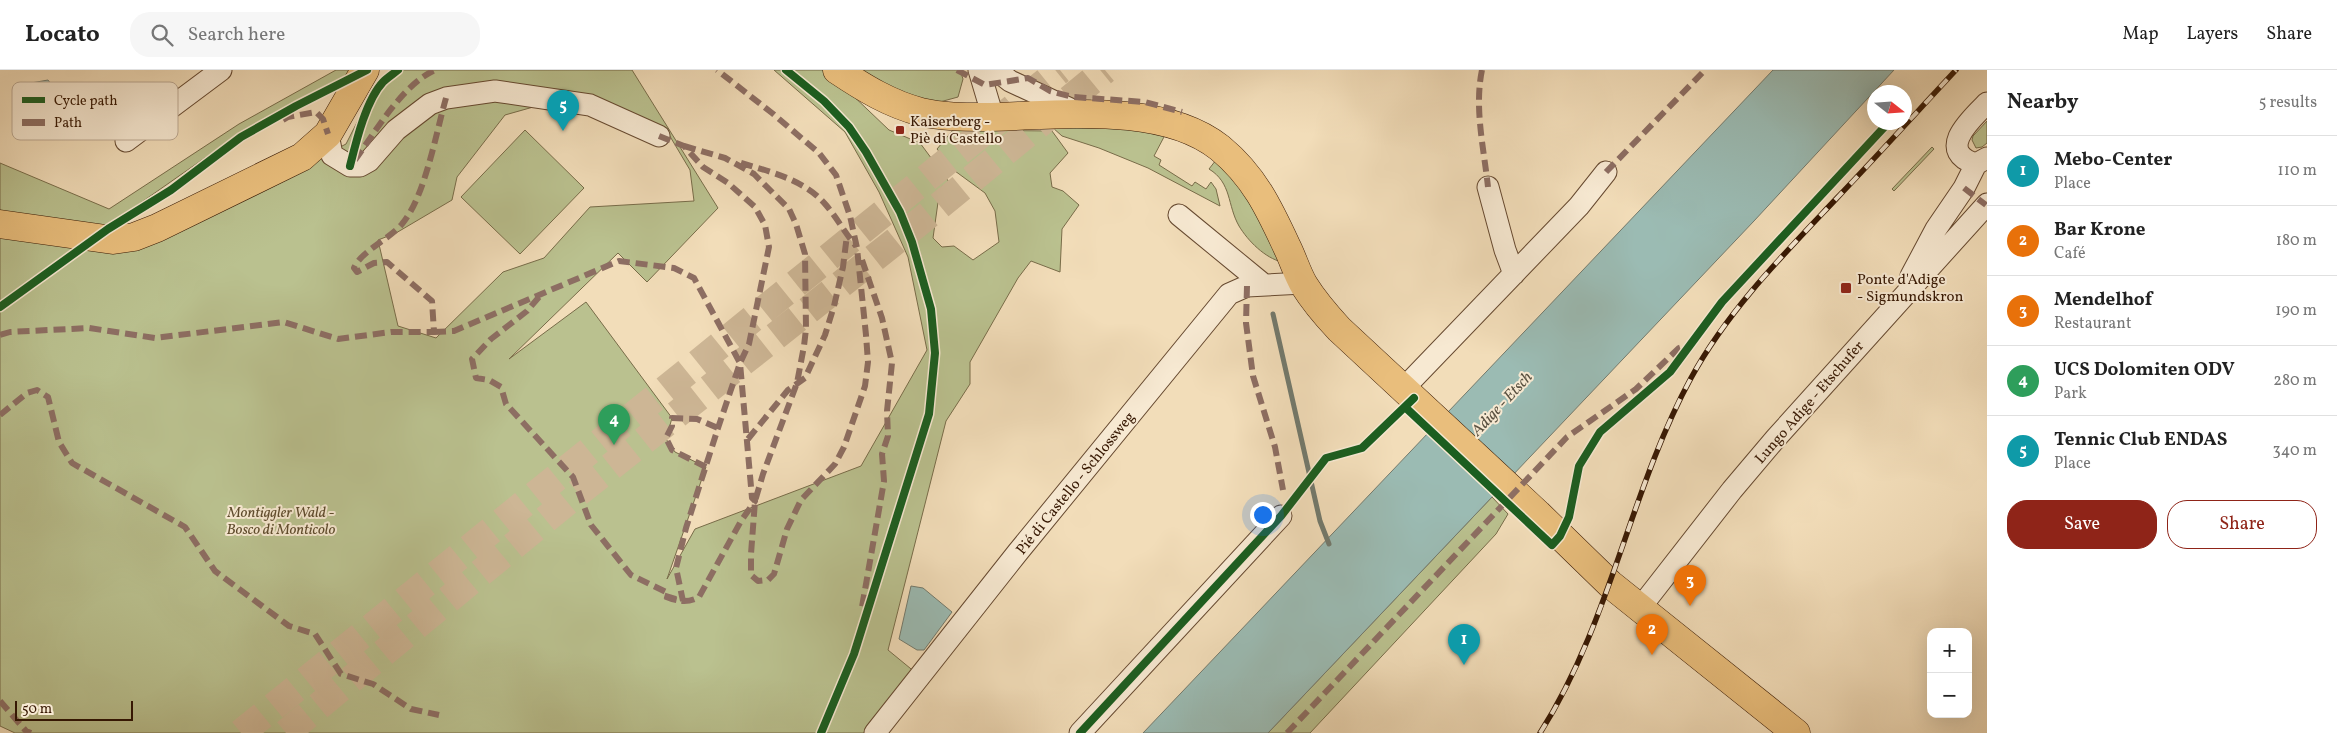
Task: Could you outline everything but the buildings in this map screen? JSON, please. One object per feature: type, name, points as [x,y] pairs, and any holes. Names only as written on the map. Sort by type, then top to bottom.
[{"type":"main road","points":[[0,224],[102,240],[134,236],[156,228],[302,157],[328,134],[365,70]]},
{"type":"main road","points":[[837,70],[869,91],[898,105],[922,112],[964,116],[1147,117],[1185,128],[1218,147],[1247,173],[1261,194],[1272,213],[1303,283],[1318,307],[1339,329],[1538,514],[1610,584],[1796,733]]},
{"type":"street","points":[[178,102],[221,70]]},
{"type":"street","points":[[964,116],[976,102],[992,76]]},
{"type":"street","points":[[992,76],[1084,116]]},
{"type":"street","points":[[992,76],[1004,116]]},
{"type":"street","points":[[328,134],[332,155],[350,166],[360,166],[370,161],[396,130],[430,104],[446,98],[495,91],[590,105],[660,136]]},
{"type":"street","points":[[1899,301],[1936,229],[1981,161],[1961,155],[1957,143],[1958,136],[1966,125],[1987,103]]},
{"type":"street","points":[[1404,388],[1579,206],[1606,172]]},
{"type":"street","points":[[1488,187],[1504,250],[1514,274]]},
{"type":"street","name":"Lungo Adige - Etschufer","points":[[1640,608],[1770,446],[1987,204]]},
{"type":"street","points":[[1179,215],[1263,284]]},
{"type":"street","name":"Pié di Castello - Schlossweg","points":[[875,733],[1018,552],[1230,294],[1247,286],[1303,283]]},
{"type":"street","points":[[1080,733],[1281,516]]},
{"type":"green space","points":[[336,70],[353,70],[349,76],[239,134],[99,232],[0,214],[0,163],[109,209],[239,124]]},
{"type":"green space","name":"Montiggler Wald - Bosco di Monticolo","points":[[395,70],[632,70],[718,208],[647,282],[618,253],[509,359],[586,302],[672,418],[666,439],[675,452],[706,467],[667,579],[695,529],[861,466],[927,350],[908,257],[879,192],[845,132],[774,70],[826,70],[889,130],[920,143],[949,182],[940,188],[933,238],[942,247],[954,246],[973,260],[999,242],[995,211],[985,193],[955,171],[937,149],[953,130],[1052,131],[1068,153],[1050,173],[1052,187],[1063,191],[1079,205],[1062,229],[1060,272],[1031,261],[1018,278],[970,362],[970,384],[946,421],[888,650],[916,673],[868,733],[15,733],[0,726],[0,231],[183,227],[346,144],[378,81]],"holes":[[[558,100],[665,128],[690,170],[694,201],[590,207],[544,258],[503,272],[436,338],[398,326],[378,240],[396,233],[452,200],[457,177],[505,115]]]},
{"type":"green space","points":[[855,70],[960,70],[963,79],[958,97],[936,103],[895,95]]},
{"type":"green space","points":[[1987,121],[1987,143],[1982,147],[1976,148],[1972,140],[1973,136]]},
{"type":"green space","points":[[1052,127],[1135,129],[1165,135],[1154,156],[1161,160],[1159,165],[1192,186],[1195,182],[1206,189],[1211,182],[1216,189],[1220,206],[1148,168],[1099,148],[1062,136]]},
{"type":"green space","points":[[525,130],[584,188],[520,254],[461,197]]},
{"type":"green space","points":[[1932,147],[1934,149],[1894,191],[1892,189]]},
{"type":"green space","points":[[1216,160],[1248,192],[1282,262],[1269,257],[1257,248],[1239,226],[1222,181],[1209,169]]},
{"type":"green space","points":[[1492,497],[1508,514],[1496,534],[1310,733],[1268,733]]},
{"type":"water","name":"Adige - Etsch","points":[[1773,70],[1894,70],[1880,85],[1867,85],[1867,99],[1754,221],[1268,733],[1143,733]]},
{"type":"water","points":[[911,586],[923,588],[952,612],[924,650],[917,650],[899,639]]},
{"type":"waterway","points":[[1273,314],[1320,521],[1329,544]]},
{"type":"tunnel","points":[[241,733],[1060,70]]},
{"type":"tunnel","points":[[286,733],[579,492],[917,224],[1105,70]]},
{"type":"railway","points":[[1540,733],[1564,691],[1585,647],[1651,466],[1670,421],[1691,378],[1706,353],[1739,306],[1777,262],[1956,70]]},
{"type":"marked path","points":[[355,160],[401,97],[423,77],[435,70]]},
{"type":"marked path","points":[[684,146],[725,158],[754,174],[789,209],[796,224],[805,254],[806,329],[797,383],[763,474],[755,501],[751,575],[758,581],[768,580],[774,574],[787,529],[801,500],[835,464],[844,447],[865,386],[868,362],[866,335],[857,248],[850,216],[836,175],[819,153],[717,70]]},
{"type":"marked path","points":[[957,70],[985,85],[1028,78],[1050,91],[1073,97],[1145,102],[1182,112]]},
{"type":"marked path","points":[[1482,70],[1479,114],[1488,187]]},
{"type":"marked path","points":[[1606,172],[1705,70]]},
{"type":"marked path","points":[[0,335],[10,332],[89,328],[155,338],[284,322],[338,339],[391,332],[434,332],[432,301],[387,262],[374,263],[357,272],[354,268],[363,256],[397,230],[410,212],[423,181],[446,98]]},
{"type":"marked path","points":[[283,120],[288,117],[316,112],[323,119],[328,134]]},
{"type":"marked path","points":[[659,136],[684,146],[703,167],[728,183],[755,207],[765,225],[769,247],[749,344],[740,363],[718,428],[686,528],[676,568],[683,601]]},
{"type":"marked path","points":[[741,163],[787,178],[818,196],[856,246]]},
{"type":"marked path","points":[[1964,188],[1986,205]]},
{"type":"marked path","points":[[748,439],[788,390],[805,378],[825,335],[834,306],[843,267],[847,235]]},
{"type":"marked path","points":[[862,260],[882,318],[892,363],[887,411],[888,436],[882,454],[884,481],[862,607]]},
{"type":"marked path","points":[[434,332],[454,331],[619,261],[674,268],[694,278],[740,363],[752,498],[755,501],[741,521],[699,597],[690,600],[685,601],[681,601],[662,595],[683,601]]},
{"type":"marked path","points":[[1247,286],[1246,323],[1253,376],[1275,447],[1283,490]]},
{"type":"marked path","points":[[539,297],[527,311],[491,339],[472,359],[476,378],[489,380],[501,387],[506,404],[573,477],[591,525],[631,575],[670,594]]},
{"type":"marked path","points":[[1287,733],[1567,437],[1636,389],[1679,348],[1688,345]]},
{"type":"marked path","points":[[0,415],[27,393],[37,390],[48,397],[59,442],[72,463],[185,527],[215,571],[289,626],[315,634],[341,674],[373,684],[411,709],[439,715]]},
{"type":"marked path","points":[[706,467],[672,450],[666,438],[672,426],[672,418],[697,419],[718,428]]},
{"type":"marked path","points":[[0,701],[26,731],[31,733]]},
{"type":"cycle path","points":[[0,307],[108,229],[171,190],[241,137],[296,106],[367,70]]},
{"type":"cycle path","points":[[350,166],[362,122],[372,99],[383,82],[398,70]]},
{"type":"cycle path","points":[[786,70],[824,101],[849,127],[866,152],[900,212],[912,242],[931,309],[935,353],[929,414],[854,654],[821,733]]},
{"type":"cycle path","points":[[1405,407],[1552,545],[1560,536],[1569,517],[1579,466],[1600,432],[1670,372],[1722,302],[1882,130]]},
{"type":"cycle path","points":[[1080,733],[1281,516],[1326,458],[1362,448],[1414,398]]},
{"type":"place","name":"Kaiserberg - Piè di Castello","points":[[900,130]]},
{"type":"place","name":"Tennic Club ENDAS","points":[[563,131]]},
{"type":"place","name":"Ponte d'Adige - Sigmundskron","points":[[1846,288]]},
{"type":"place","name":"UCS Dolomiten ODV","points":[[614,445]]},
{"type":"place","name":"Mendelhof","points":[[1690,606]]},
{"type":"place","name":"Bar Krone","points":[[1652,655]]},
{"type":"place","name":"Mebo-Center","points":[[1464,665]]}]
